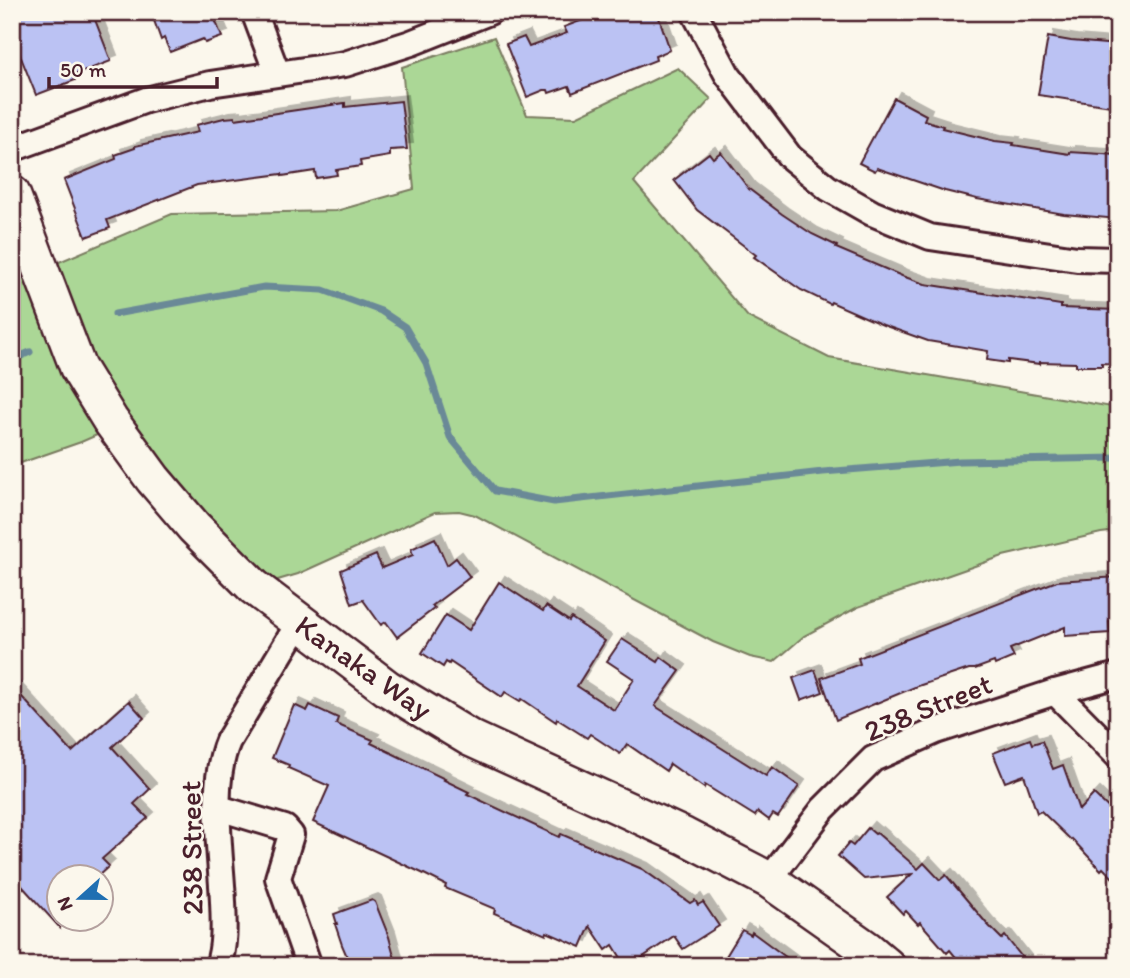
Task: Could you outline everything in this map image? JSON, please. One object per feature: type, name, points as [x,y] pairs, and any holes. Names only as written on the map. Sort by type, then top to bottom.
[{"type":"main road","name":"Kanaka Way","points":[[12,194],[78,368],[115,427],[153,479],[194,527],[254,587],[387,688],[470,738],[684,836],[769,880],[867,948],[887,966]]},
{"type":"street","points":[[254,12],[276,73]]},
{"type":"street","points":[[12,149],[146,100],[210,84],[345,64],[411,43],[489,12]]},
{"type":"street","points":[[694,12],[727,74],[790,157],[828,188],[873,213],[930,237],[1077,259],[1118,260]]},
{"type":"street","name":"238 Street","points":[[218,966],[225,927],[218,774],[228,741],[299,623]]},
{"type":"street","name":"238 Street","points":[[769,880],[823,808],[873,759],[936,731],[1055,692],[1118,675]]},
{"type":"street","points":[[1055,692],[1118,756]]},
{"type":"street","points":[[219,808],[285,828],[292,835],[278,878],[309,966]]},
{"type":"green space","points":[[494,37],[527,115],[576,117],[678,68],[711,99],[634,182],[748,317],[829,358],[1118,408],[1118,531],[1003,556],[858,607],[804,636],[774,662],[750,657],[713,642],[475,515],[459,511],[435,512],[298,574],[254,587],[115,427],[12,466],[12,282],[172,214],[336,211],[414,189],[402,67]]},
{"type":"building","points":[[12,12],[92,12],[111,61],[74,75],[75,80],[36,95],[12,35]]},
{"type":"building","points":[[151,12],[212,12],[222,37],[205,43],[203,39],[170,52],[164,38],[161,40]]},
{"type":"building","points":[[604,12],[657,12],[670,50],[655,56],[656,60],[572,93],[569,86],[549,93],[544,90],[527,97],[506,44],[524,37],[529,47],[567,33],[564,27]]},
{"type":"building","points":[[1048,37],[1118,45],[1118,107],[1038,95]]},
{"type":"building","points":[[894,98],[926,115],[924,120],[943,126],[942,128],[1014,143],[1013,145],[1070,154],[1118,155],[1118,219],[1064,214],[977,199],[877,168],[875,171],[859,163]]},
{"type":"building","points":[[401,101],[407,149],[390,150],[390,156],[360,161],[361,166],[336,170],[337,175],[316,178],[315,171],[197,185],[107,220],[110,228],[86,237],[64,180],[116,159],[115,155],[135,146],[198,132],[196,125],[224,118],[235,119],[345,103],[345,107]]},
{"type":"building","points":[[721,152],[749,189],[782,214],[812,234],[837,246],[836,248],[902,276],[925,284],[1061,305],[1061,308],[1118,310],[1118,364],[1076,366],[1076,363],[1040,364],[1008,360],[1008,363],[987,360],[988,351],[928,341],[831,302],[830,304],[801,290],[754,257],[756,255],[697,210],[674,180],[709,153],[713,158]]},
{"type":"building","points":[[435,538],[447,565],[456,558],[470,577],[432,606],[435,608],[397,637],[386,622],[381,625],[363,600],[352,604],[341,570],[376,555],[382,568],[413,555],[411,549]]},
{"type":"building","points":[[1118,577],[1118,621],[1109,622],[1110,633],[1065,636],[1065,627],[1010,649],[1014,657],[995,665],[994,662],[915,687],[836,720],[821,678],[860,664],[858,658],[1057,581]]},
{"type":"building","points":[[499,582],[543,611],[546,606],[569,621],[571,618],[605,641],[577,686],[614,710],[634,679],[607,661],[622,639],[658,662],[661,657],[680,671],[655,706],[766,776],[772,767],[799,786],[778,817],[773,814],[769,820],[758,812],[755,816],[705,785],[704,788],[670,764],[666,771],[627,744],[620,754],[590,734],[587,738],[557,719],[556,722],[522,699],[520,701],[505,692],[502,697],[450,662],[446,662],[443,667],[422,653],[446,615],[469,630]]},
{"type":"building","points":[[815,670],[823,692],[801,700],[793,678]]},
{"type":"building","points":[[12,686],[72,752],[129,701],[144,718],[112,747],[150,789],[134,804],[148,818],[102,859],[105,862],[46,862],[46,913],[12,875]]},
{"type":"building","points":[[294,705],[307,711],[310,705],[338,718],[336,724],[373,740],[371,743],[445,779],[469,792],[467,794],[559,837],[561,834],[642,869],[690,903],[695,900],[698,905],[703,902],[719,926],[683,949],[674,936],[630,966],[626,966],[613,945],[606,950],[590,926],[581,947],[547,932],[546,935],[494,913],[495,909],[445,888],[446,885],[422,873],[313,822],[329,786],[272,758]]},
{"type":"building","points":[[1030,739],[1032,744],[1042,741],[1053,769],[1063,765],[1079,810],[1094,794],[1118,817],[1118,883],[1103,868],[1101,870],[1041,811],[1037,813],[1024,775],[1005,782],[993,753]]},
{"type":"building","points":[[868,828],[918,869],[924,863],[940,880],[946,875],[987,924],[1002,939],[1005,936],[1029,966],[963,966],[950,950],[947,953],[920,922],[918,924],[906,911],[903,914],[887,897],[912,874],[864,879],[838,856],[849,843],[853,846]]},
{"type":"building","points":[[372,900],[389,937],[397,966],[351,966],[342,945],[334,914]]},
{"type":"building","points":[[742,930],[751,935],[752,932],[798,966],[720,966]]},
{"type":"waterway","points":[[115,314],[264,287],[323,290],[381,311],[405,327],[426,363],[450,437],[495,491],[554,502],[823,472],[960,461],[1118,458]]},
{"type":"waterway","points":[[12,360],[30,352]]}]
